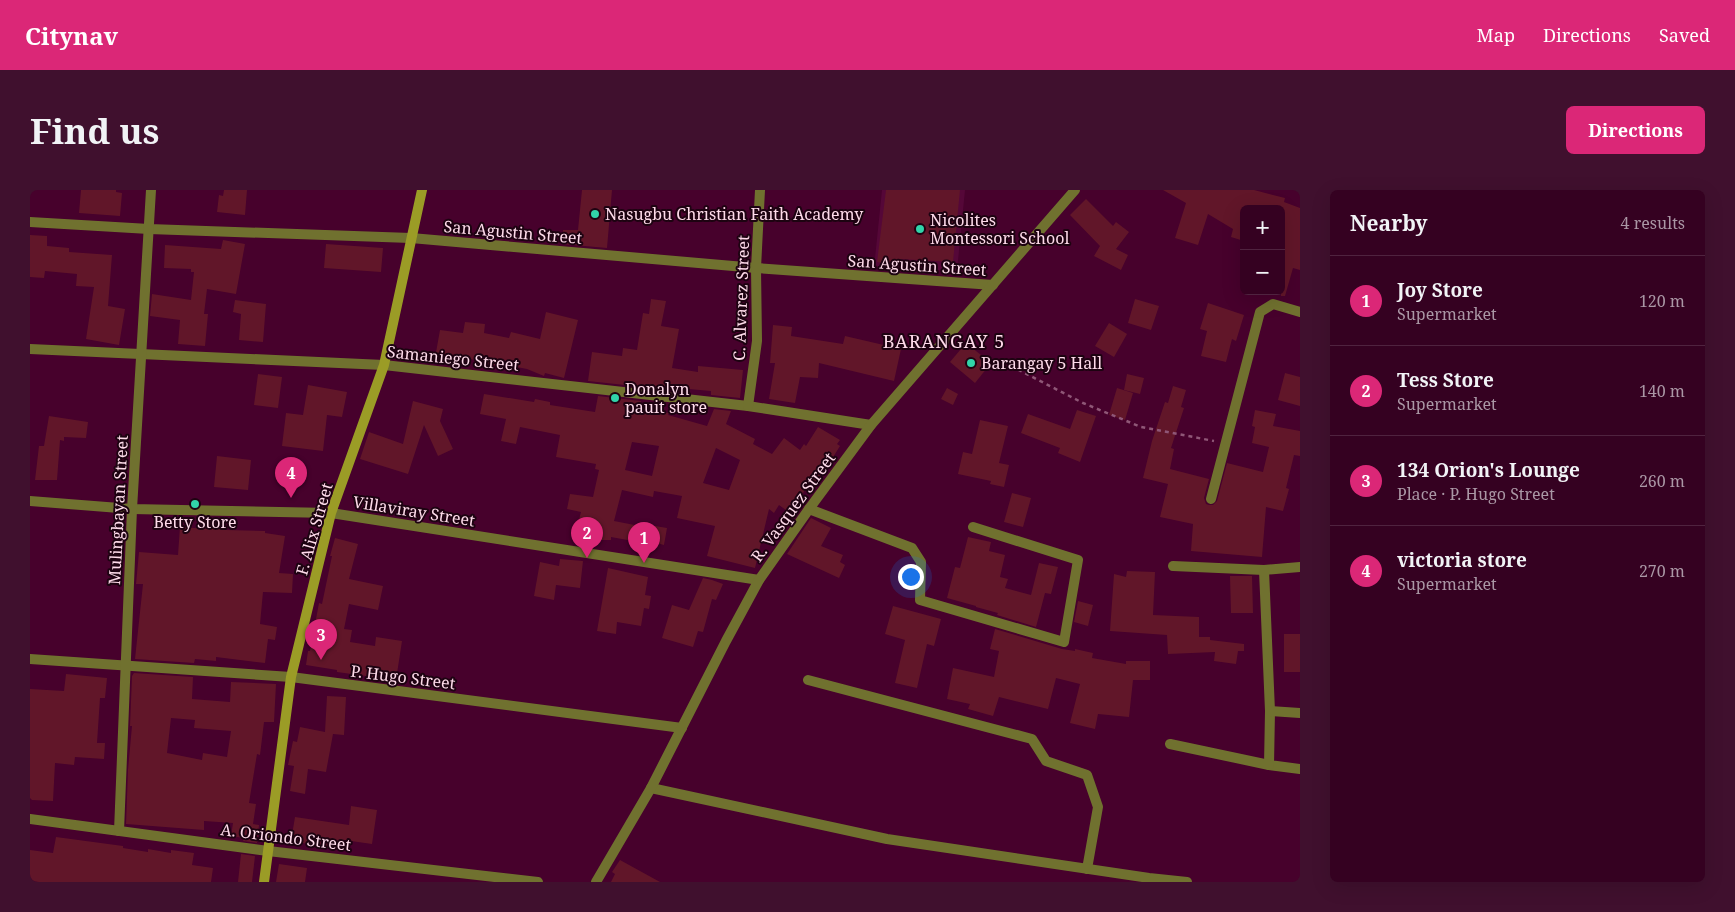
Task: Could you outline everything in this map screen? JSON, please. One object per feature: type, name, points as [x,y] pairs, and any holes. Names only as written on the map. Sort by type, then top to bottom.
[{"type":"main road","name":"F. Alix Street","points":[[264,882],[291,677],[331,513],[384,365],[422,190]]},
{"type":"street","name":"Mulingbayan Street","points":[[119,831],[132,509],[151,190]]},
{"type":"street","name":"C. Alvarez Street","points":[[748,406],[757,341],[756,268],[760,190]]},
{"type":"street","name":"R. Vasquez Street","points":[[596,882],[651,788],[759,580],[871,425],[1075,190]]},
{"type":"street","name":"San Agustin Street","points":[[30,222],[150,229],[411,238],[756,268],[993,285]]},
{"type":"street","points":[[1211,499],[1260,312],[1273,304],[1300,310]]},
{"type":"street","name":"Samaniego Street","points":[[30,349],[384,365],[748,406],[871,425]]},
{"type":"street","name":"Villaviray Street","points":[[30,502],[132,509],[331,513],[759,580]]},
{"type":"street","points":[[809,509],[912,548],[921,562],[920,600],[1064,642],[1078,560],[973,527]]},
{"type":"street","points":[[1173,566],[1264,570],[1300,566]]},
{"type":"street","points":[[1264,570],[1270,711],[1270,766]]},
{"type":"street","name":"P. Hugo Street","points":[[30,659],[291,677],[682,728]]},
{"type":"street","points":[[808,680],[1032,739],[1046,761],[1087,776],[1098,807],[1087,869]]},
{"type":"street","points":[[1270,711],[1300,712]]},
{"type":"street","points":[[1170,744],[1270,766],[1300,769]]},
{"type":"street","points":[[651,788],[887,839],[1187,882]]},
{"type":"street","name":"A. Oriondo Street","points":[[30,819],[268,851],[538,882]]},
{"type":"path","points":[[1011,366],[1083,403],[1141,427],[1225,443]]},
{"type":"shaded area","name":"Nicolites Montessori School","points":[[882,190],[965,190],[957,271],[874,268]]},
{"type":"building","points":[[81,190],[116,190],[116,192],[122,193],[120,216],[79,213]]},
{"type":"building","points":[[224,190],[247,190],[245,215],[217,212],[219,195],[223,196]]},
{"type":"building","name":"Nasugbu Christian Faith Academy","points":[[582,190],[612,190],[607,248],[562,244],[563,230],[578,230]]},
{"type":"building","name":"Nicolites Montessori School","points":[[886,190],[960,190],[953,262],[900,259],[899,266],[877,262]]},
{"type":"building","points":[[1163,190],[1254,190],[1285,198],[1284,202],[1300,208],[1300,270],[1293,268],[1285,296],[1281,295],[1285,295],[1285,205],[1240,205],[1240,240],[1231,237],[1233,229],[1208,214],[1198,245],[1175,238],[1186,203]]},
{"type":"building","points":[[1086,199],[1113,226],[1116,222],[1129,232],[1116,249],[1128,255],[1121,270],[1094,256],[1100,246],[1070,215]]},
{"type":"building","points":[[30,235],[47,236],[47,246],[69,248],[69,252],[112,255],[108,306],[125,309],[119,345],[86,339],[94,287],[76,286],[77,274],[45,271],[44,278],[30,277]]},
{"type":"building","points":[[223,240],[245,244],[236,294],[207,289],[204,314],[208,314],[205,346],[178,344],[180,320],[150,316],[152,294],[191,300],[194,272],[191,272],[191,269],[164,268],[165,245],[221,249]]},
{"type":"building","points":[[326,244],[383,248],[381,272],[324,268]]},
{"type":"building","points":[[651,299],[666,301],[661,326],[679,329],[672,368],[698,372],[698,366],[743,370],[740,398],[711,395],[711,391],[689,389],[688,392],[643,385],[643,387],[588,381],[592,352],[622,356],[623,348],[637,350],[643,313],[649,314]]},
{"type":"building","points":[[1135,299],[1159,306],[1151,330],[1128,323]]},
{"type":"building","points":[[235,300],[266,304],[263,342],[239,340],[241,314],[233,312]]},
{"type":"building","points":[[1208,303],[1244,315],[1236,341],[1232,339],[1226,362],[1201,356],[1207,331],[1200,329]]},
{"type":"building","points":[[546,312],[578,320],[564,378],[545,373],[544,376],[527,369],[501,364],[500,366],[482,363],[482,361],[456,357],[456,361],[435,358],[440,330],[463,333],[465,322],[485,324],[484,333],[509,338],[511,332],[540,339]]},
{"type":"building","points":[[1109,323],[1127,334],[1114,357],[1095,346]]},
{"type":"building","points":[[773,325],[792,327],[791,336],[843,344],[845,336],[901,349],[894,381],[819,363],[818,378],[800,377],[795,403],[769,399],[775,363],[770,363]]},
{"type":"building","name":"Barangay 5 Hall","points":[[966,343],[991,363],[975,383],[950,362]]},
{"type":"building","points":[[1285,373],[1300,377],[1300,406],[1278,400]]},
{"type":"building","points":[[258,374],[282,377],[278,408],[254,405]]},
{"type":"building","points":[[1127,374],[1144,378],[1140,394],[1124,390]]},
{"type":"building","points":[[308,385],[347,392],[342,417],[327,415],[323,451],[282,446],[286,413],[303,415]]},
{"type":"building","points":[[1173,386],[1186,390],[1181,407],[1184,408],[1171,448],[1174,449],[1170,469],[1209,479],[1204,498],[1206,504],[1213,505],[1217,501],[1227,463],[1263,472],[1269,447],[1252,443],[1255,427],[1252,426],[1255,410],[1276,414],[1273,426],[1300,431],[1300,456],[1294,455],[1286,488],[1289,489],[1283,511],[1266,507],[1262,557],[1191,551],[1193,524],[1160,517],[1168,484],[1143,478],[1152,441],[1165,402],[1168,403]]},
{"type":"building","points":[[947,388],[958,394],[953,405],[941,399]]},
{"type":"building","points":[[1117,388],[1133,393],[1125,420],[1109,415]]},
{"type":"building","points":[[484,394],[534,402],[535,399],[550,402],[550,405],[595,412],[598,396],[641,401],[640,409],[669,413],[668,415],[707,426],[714,409],[731,411],[726,424],[755,439],[753,444],[772,454],[784,438],[800,450],[804,444],[806,446],[818,427],[840,440],[837,444],[840,446],[812,491],[807,487],[790,513],[779,505],[774,513],[769,509],[755,568],[707,556],[715,526],[677,518],[682,496],[654,491],[653,497],[622,490],[614,521],[655,529],[655,526],[667,528],[664,545],[645,540],[644,543],[611,537],[611,540],[596,541],[575,535],[581,512],[567,509],[570,494],[593,497],[599,470],[595,469],[596,464],[556,457],[560,435],[520,427],[516,444],[501,441],[506,419],[480,414]],"holes":[[[632,442],[659,446],[652,476],[625,470]],[[716,448],[740,460],[729,490],[703,483]]]},
{"type":"building","points":[[413,401],[443,409],[440,421],[453,449],[438,456],[424,425],[408,474],[360,459],[369,432],[403,444]]},
{"type":"building","points":[[1077,410],[1096,416],[1080,462],[1058,453],[1060,448],[1021,433],[1028,414],[1070,429]]},
{"type":"building","points":[[49,416],[88,422],[86,438],[64,437],[64,441],[60,440],[57,480],[35,480],[39,446],[44,446]]},
{"type":"building","points":[[980,420],[1008,426],[999,463],[1009,465],[1004,487],[990,484],[991,481],[958,474],[963,452],[972,454]]},
{"type":"building","points":[[217,456],[251,460],[248,490],[214,487]]},
{"type":"building","points":[[1012,493],[1031,498],[1023,527],[1004,522]]},
{"type":"building","points":[[811,518],[831,528],[821,546],[843,555],[840,562],[845,565],[839,578],[787,554]]},
{"type":"building","points":[[210,523],[227,526],[226,530],[265,531],[265,533],[285,536],[279,573],[293,574],[292,593],[263,592],[260,624],[277,627],[275,640],[268,639],[265,663],[216,657],[216,661],[195,659],[194,663],[135,659],[143,584],[136,584],[139,552],[178,555],[180,527],[209,529]]},
{"type":"building","points":[[968,537],[991,542],[989,551],[1005,555],[1000,577],[1008,579],[1005,588],[1031,595],[1039,563],[1058,567],[1051,594],[1045,593],[1036,627],[997,615],[998,613],[947,598],[955,567],[960,568]]},
{"type":"building","points":[[335,538],[358,544],[349,579],[383,586],[378,610],[349,604],[344,629],[352,630],[350,642],[375,646],[376,637],[402,641],[396,680],[337,672],[337,670],[306,665],[319,603],[322,604]]},
{"type":"building","points":[[560,559],[583,561],[580,588],[556,585],[554,600],[534,596],[540,562],[559,566]]},
{"type":"building","points":[[608,568],[648,577],[645,595],[651,596],[649,609],[644,608],[641,626],[617,622],[616,634],[597,631]]},
{"type":"building","points":[[1127,571],[1155,572],[1153,615],[1199,617],[1199,637],[1210,637],[1210,640],[1244,644],[1244,651],[1238,651],[1236,664],[1214,661],[1215,652],[1168,654],[1167,635],[1110,631],[1114,574],[1126,577]]},
{"type":"building","points":[[1230,576],[1252,576],[1253,613],[1231,613]]},
{"type":"building","points":[[703,578],[723,584],[716,600],[712,599],[703,632],[698,631],[693,647],[662,638],[672,605],[689,610]]},
{"type":"building","points":[[1078,601],[1093,605],[1088,626],[1074,622]]},
{"type":"building","points":[[893,606],[941,619],[934,646],[927,644],[917,688],[895,683],[905,640],[885,634]]},
{"type":"building","points":[[995,629],[1062,649],[1075,651],[1075,649],[1093,653],[1092,658],[1126,664],[1126,661],[1150,661],[1150,680],[1133,680],[1129,717],[1098,714],[1095,729],[1070,723],[1080,684],[1056,678],[1048,709],[999,697],[993,716],[968,709],[970,704],[947,699],[953,668],[994,677],[999,651],[990,649]]},
{"type":"building","points":[[1284,634],[1300,634],[1300,672],[1284,672]]},
{"type":"building","points":[[134,673],[193,677],[192,699],[230,702],[231,682],[276,684],[274,722],[264,722],[260,755],[257,754],[249,803],[256,804],[253,824],[259,825],[257,843],[243,841],[244,838],[231,836],[233,823],[204,821],[204,830],[126,824],[132,726],[130,726],[132,676]],"holes":[[[171,718],[195,720],[194,728],[231,731],[227,757],[203,753],[202,760],[167,753]]]},
{"type":"building","points":[[66,674],[107,678],[105,698],[100,698],[97,743],[105,743],[104,759],[75,757],[74,765],[55,763],[53,801],[32,800],[30,798],[30,689],[64,691]]},
{"type":"building","points":[[327,696],[346,697],[344,735],[333,734],[326,772],[308,769],[305,794],[290,791],[294,766],[288,765],[293,741],[297,742],[300,727],[325,732]]},
{"type":"building","points":[[351,806],[377,810],[372,844],[344,840],[343,850],[291,841],[295,817],[349,825]]},
{"type":"building","points":[[56,837],[123,846],[123,848],[148,852],[148,849],[171,853],[171,850],[194,853],[192,865],[213,868],[211,882],[30,881],[30,850],[53,853]]},
{"type":"building","points":[[241,854],[255,856],[252,882],[238,882]]},
{"type":"building","points":[[620,860],[660,882],[611,882],[615,874],[612,872]]},
{"type":"building","points":[[279,864],[307,868],[305,882],[276,882]]},
{"type":"place","name":"Nasugbu Christian Faith Academy","points":[[595,214]]},
{"type":"place","name":"Nicolites Montessori School","points":[[920,229]]},
{"type":"place","name":"Barangay 5 Hall","points":[[971,363]]},
{"type":"place","name":"Donalyn pauit store","points":[[615,398]]},
{"type":"place","name":"victoria store","points":[[291,498]]},
{"type":"place","name":"Betty Store","points":[[195,504]]},
{"type":"place","name":"Tess Store","points":[[587,558]]},
{"type":"place","name":"Joy Store","points":[[644,563]]},
{"type":"place","name":"134 Orion's Lounge","points":[[321,660]]},
{"type":"district","name":"BARANGAY 5","points":[[944,341]]}]
